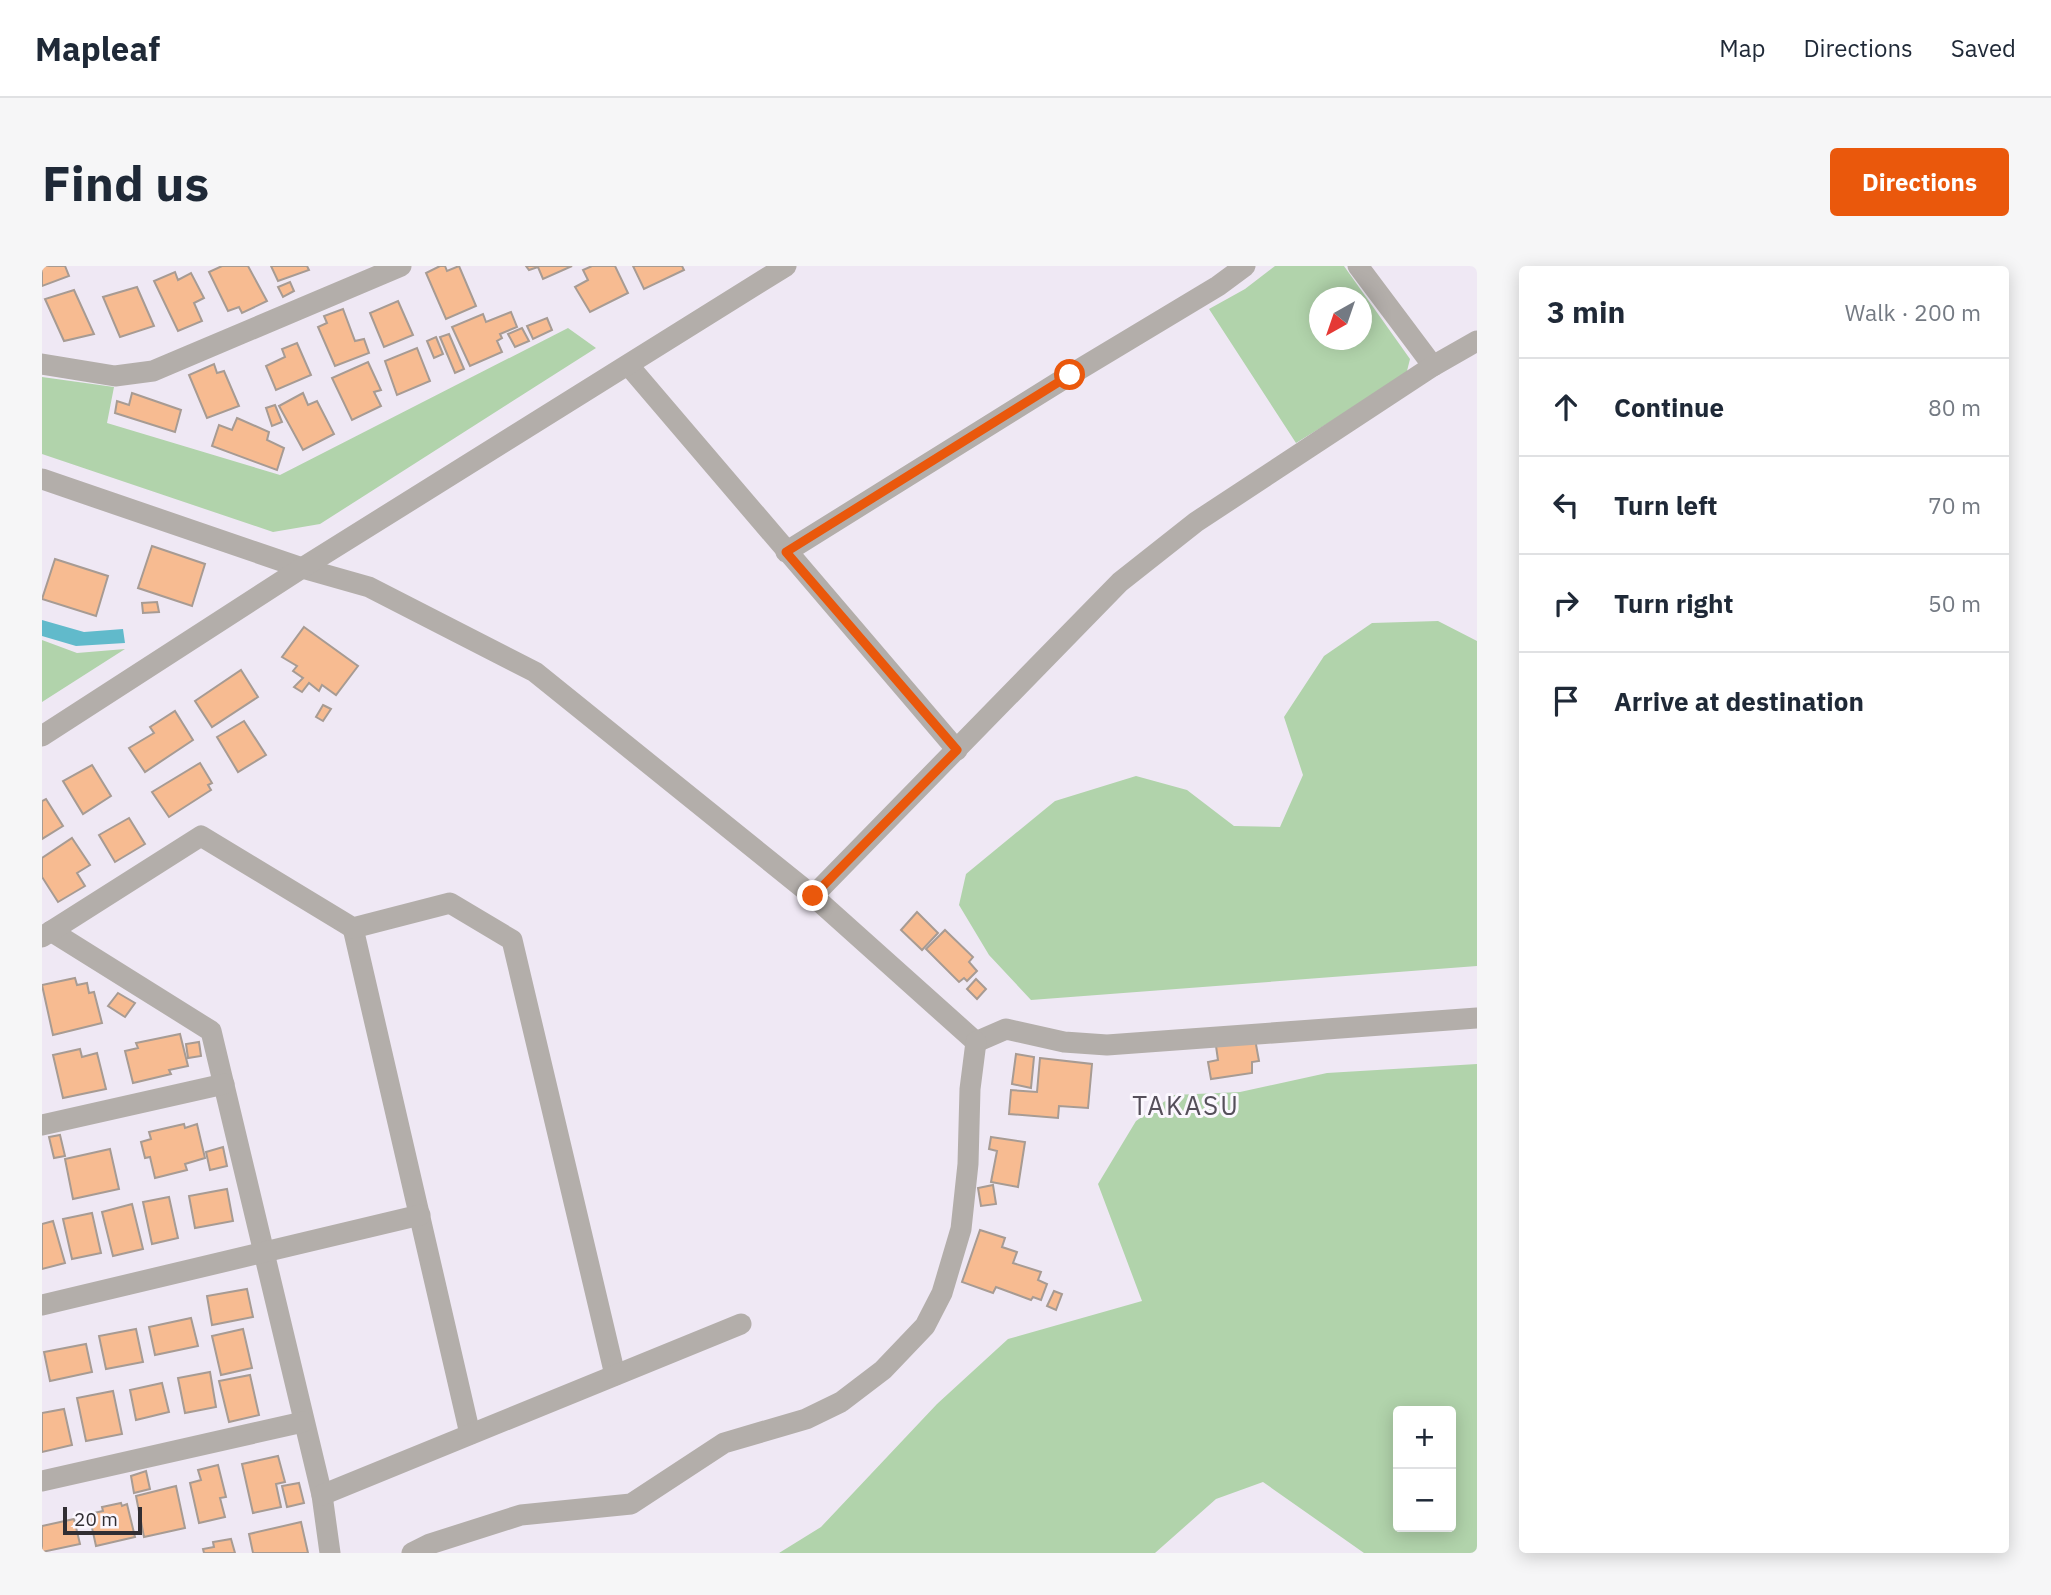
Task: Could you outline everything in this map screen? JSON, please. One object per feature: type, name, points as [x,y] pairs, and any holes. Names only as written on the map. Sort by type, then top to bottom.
[{"type":"street","points":[[42,364],[116,376],[153,372],[401,266]]},
{"type":"street","points":[[42,736],[302,568],[786,266]]},
{"type":"street","points":[[786,552],[1218,286],[1245,266]]},
{"type":"street","points":[[1368,270],[1433,366]]},
{"type":"street","points":[[813,896],[1120,582],[1196,522],[1433,366],[1477,341]]},
{"type":"street","points":[[629,366],[957,750]]},
{"type":"street","points":[[42,479],[302,568],[369,587],[535,672],[813,896],[976,1042]]},
{"type":"street","points":[[330,1553],[322,1495],[211,1031],[47,934],[201,836],[354,928],[450,903],[512,940],[615,1375]]},
{"type":"street","points":[[354,928],[470,1434]]},
{"type":"street","points":[[976,1042],[1006,1029],[1064,1042],[1107,1045],[1477,1018]]},
{"type":"street","points":[[412,1553],[430,1544],[521,1515],[631,1504],[724,1443],[806,1419],[841,1402],[883,1370],[925,1326],[942,1293],[961,1229],[968,1164],[970,1089],[976,1042]]},
{"type":"street","points":[[42,1125],[224,1084]]},
{"type":"street","points":[[42,1305],[420,1215]]},
{"type":"street","points":[[322,1495],[741,1324]]},
{"type":"street","points":[[42,1480],[303,1422]]},
{"type":"green space","points":[[1275,266],[1344,266],[1359,287],[1309,287],[1309,350],[1372,350],[1372,305],[1410,359],[1406,375],[1296,443],[1209,309],[1245,289]]},
{"type":"green space","points":[[568,328],[596,348],[320,524],[273,532],[42,454],[42,377],[114,387],[107,423],[280,475]]},
{"type":"green space","points":[[1438,621],[1477,641],[1477,966],[1031,1000],[989,955],[959,905],[966,874],[1055,801],[1136,776],[1187,790],[1234,826],[1280,827],[1303,775],[1284,717],[1324,656],[1372,623]]},
{"type":"green space","points":[[42,640],[77,653],[125,649],[42,702]]},
{"type":"green space","points":[[1477,1064],[1477,1553],[1364,1553],[1263,1482],[1216,1499],[1155,1553],[779,1553],[821,1527],[937,1404],[1008,1339],[1142,1301],[1098,1184],[1136,1121],[1174,1095],[1240,1092],[1327,1073]]},
{"type":"water","points":[[42,620],[84,632],[123,629],[125,643],[76,646],[42,636]]},
{"type":"building","points":[[42,266],[65,266],[69,276],[42,286]]},
{"type":"building","points":[[222,266],[248,266],[267,301],[242,313],[239,307],[228,311],[209,272]]},
{"type":"building","points":[[271,266],[307,266],[309,270],[278,281]]},
{"type":"building","points":[[445,266],[447,271],[459,266],[476,306],[446,319],[426,273]]},
{"type":"building","points":[[526,266],[572,266],[543,279],[538,267],[529,270]]},
{"type":"building","points":[[592,266],[615,266],[628,293],[590,312],[575,287],[588,280],[583,270]]},
{"type":"building","points":[[633,266],[682,266],[684,270],[644,289]]},
{"type":"building","points":[[175,272],[178,280],[191,273],[204,298],[194,303],[202,321],[178,331],[154,281]]},
{"type":"building","points":[[290,282],[294,291],[283,297],[278,287]]},
{"type":"building","points":[[137,287],[154,326],[120,337],[103,297]]},
{"type":"building","points":[[74,290],[94,334],[64,341],[45,299]]},
{"type":"building","points":[[398,301],[413,335],[384,347],[370,313]]},
{"type":"building","points":[[343,309],[355,341],[364,339],[369,353],[335,366],[318,327],[327,323],[324,316]]},
{"type":"building","points":[[511,312],[517,327],[500,334],[502,338],[497,341],[502,352],[470,366],[452,327],[483,314],[486,322]]},
{"type":"building","points":[[547,318],[552,330],[533,339],[527,326]]},
{"type":"building","points":[[522,328],[529,341],[515,347],[508,334]]},
{"type":"building","points":[[449,334],[464,369],[455,373],[440,337]]},
{"type":"building","points":[[436,337],[443,354],[434,358],[427,341]]},
{"type":"building","points":[[297,343],[311,375],[276,390],[266,366],[285,357],[282,349]]},
{"type":"building","points":[[417,348],[430,381],[397,395],[385,361]]},
{"type":"building","points":[[368,362],[381,390],[374,392],[381,406],[352,420],[332,378]]},
{"type":"building","points":[[214,364],[217,373],[224,371],[239,406],[207,418],[189,375]]},
{"type":"building","points":[[132,393],[181,410],[175,432],[115,413],[117,401],[129,405]]},
{"type":"building","points":[[303,393],[308,405],[317,401],[334,434],[303,450],[279,406]]},
{"type":"building","points":[[275,405],[282,422],[272,426],[266,408]]},
{"type":"building","points":[[237,418],[269,432],[267,440],[284,448],[277,470],[212,446],[219,425],[232,430]]},
{"type":"building","points":[[152,546],[205,564],[192,606],[138,588]]},
{"type":"building","points":[[55,559],[108,576],[96,616],[42,599]]},
{"type":"building","points":[[157,602],[159,612],[143,613],[142,603]]},
{"type":"building","points":[[304,627],[358,666],[336,695],[322,685],[319,691],[309,683],[302,692],[294,687],[303,678],[293,671],[297,666],[282,657]]},
{"type":"building","points":[[241,670],[258,697],[212,727],[195,701]]},
{"type":"building","points":[[323,705],[331,709],[323,721],[316,717]]},
{"type":"building","points":[[175,711],[193,740],[145,772],[129,748],[154,733],[150,727]]},
{"type":"building","points":[[244,721],[266,755],[238,772],[217,737]]},
{"type":"building","points":[[200,763],[212,783],[208,785],[211,790],[169,817],[152,792]]},
{"type":"building","points":[[92,765],[111,796],[83,814],[63,781]]},
{"type":"building","points":[[46,799],[63,826],[42,839],[42,801]]},
{"type":"building","points":[[129,818],[145,844],[115,862],[99,835]]},
{"type":"building","points":[[72,838],[90,865],[77,873],[85,886],[58,902],[42,877],[42,858]]},
{"type":"building","points":[[917,912],[938,933],[922,950],[901,930]]},
{"type":"building","points":[[945,930],[973,957],[969,962],[977,971],[967,981],[964,978],[959,982],[926,949]]},
{"type":"building","points":[[75,978],[77,985],[87,983],[89,993],[94,992],[102,1023],[53,1035],[42,985]]},
{"type":"building","points":[[976,979],[986,989],[977,999],[967,989]]},
{"type":"building","points":[[118,993],[135,1003],[125,1017],[108,1006]]},
{"type":"building","points":[[180,1034],[188,1066],[169,1070],[171,1074],[133,1083],[125,1051],[138,1048],[136,1043]]},
{"type":"building","points":[[1255,1039],[1259,1061],[1252,1062],[1252,1073],[1211,1079],[1208,1062],[1218,1060],[1216,1046]]},
{"type":"building","points":[[199,1042],[201,1056],[188,1058],[186,1044]]},
{"type":"building","points":[[80,1049],[82,1057],[97,1053],[106,1089],[63,1098],[53,1055]]},
{"type":"building","points":[[1016,1054],[1034,1057],[1031,1088],[1012,1084]]},
{"type":"building","points":[[1040,1058],[1092,1064],[1088,1108],[1059,1106],[1058,1118],[1009,1114],[1011,1090],[1037,1092]]},
{"type":"building","points":[[184,1124],[185,1128],[197,1124],[205,1158],[185,1164],[187,1170],[155,1178],[150,1157],[145,1158],[141,1142],[151,1139],[149,1132]]},
{"type":"building","points":[[60,1135],[65,1156],[54,1158],[49,1137]]},
{"type":"building","points":[[991,1137],[1025,1142],[1018,1187],[991,1182],[997,1151],[989,1149]]},
{"type":"building","points":[[223,1147],[227,1166],[210,1170],[206,1152]]},
{"type":"building","points":[[110,1149],[119,1189],[73,1199],[65,1159]]},
{"type":"building","points":[[993,1185],[996,1204],[981,1206],[978,1188]]},
{"type":"building","points":[[227,1189],[233,1221],[195,1228],[189,1196]]},
{"type":"building","points":[[169,1197],[178,1238],[152,1244],[143,1202]]},
{"type":"building","points":[[132,1204],[143,1249],[113,1256],[102,1212]]},
{"type":"building","points":[[92,1213],[101,1253],[72,1259],[63,1219]]},
{"type":"building","points":[[53,1221],[65,1263],[42,1269],[42,1224]]},
{"type":"building","points":[[980,1230],[1005,1238],[1002,1247],[1017,1252],[1013,1263],[1041,1272],[1038,1280],[1047,1284],[1041,1300],[1033,1297],[1031,1300],[996,1287],[993,1293],[962,1282]]},
{"type":"building","points":[[247,1289],[253,1317],[212,1325],[207,1296]]},
{"type":"building","points":[[1054,1291],[1062,1294],[1056,1310],[1047,1306]]},
{"type":"building","points":[[191,1318],[198,1346],[155,1355],[149,1327]]},
{"type":"building","points":[[136,1329],[143,1362],[106,1369],[99,1336]]},
{"type":"building","points":[[243,1329],[252,1368],[221,1375],[212,1336]]},
{"type":"building","points":[[86,1344],[92,1372],[50,1381],[44,1352]]},
{"type":"building","points":[[210,1372],[216,1407],[185,1413],[178,1378]]},
{"type":"building","points":[[250,1375],[259,1415],[229,1422],[219,1381]]},
{"type":"building","points":[[162,1383],[169,1412],[136,1420],[130,1390]]},
{"type":"building","points":[[113,1391],[122,1434],[86,1441],[77,1398]]},
{"type":"building","points":[[64,1409],[72,1445],[42,1452],[42,1413]]},
{"type":"building","points":[[278,1456],[285,1482],[276,1484],[281,1507],[253,1513],[242,1464]]},
{"type":"building","points":[[218,1465],[226,1497],[220,1498],[225,1517],[199,1523],[190,1483],[201,1480],[198,1470]]},
{"type":"building","points":[[146,1471],[150,1489],[134,1493],[131,1476]]},
{"type":"building","points":[[299,1483],[304,1503],[287,1507],[282,1486]]},
{"type":"building","points":[[176,1486],[185,1528],[144,1537],[136,1496]]},
{"type":"building","points":[[121,1503],[122,1506],[127,1504],[135,1537],[96,1546],[89,1514],[103,1511],[102,1507]]},
{"type":"building","points":[[74,1519],[80,1544],[42,1552],[42,1526]]},
{"type":"building","points":[[301,1522],[308,1553],[253,1553],[249,1534]]},
{"type":"building","points":[[231,1539],[235,1553],[204,1553],[203,1549],[214,1547],[213,1542]]},
{"type":"district","name":"TAKASU","points":[[1186,1105]]},
{"type":"route","points":[[813,896],[957,750],[786,552],[1070,375]]}]
